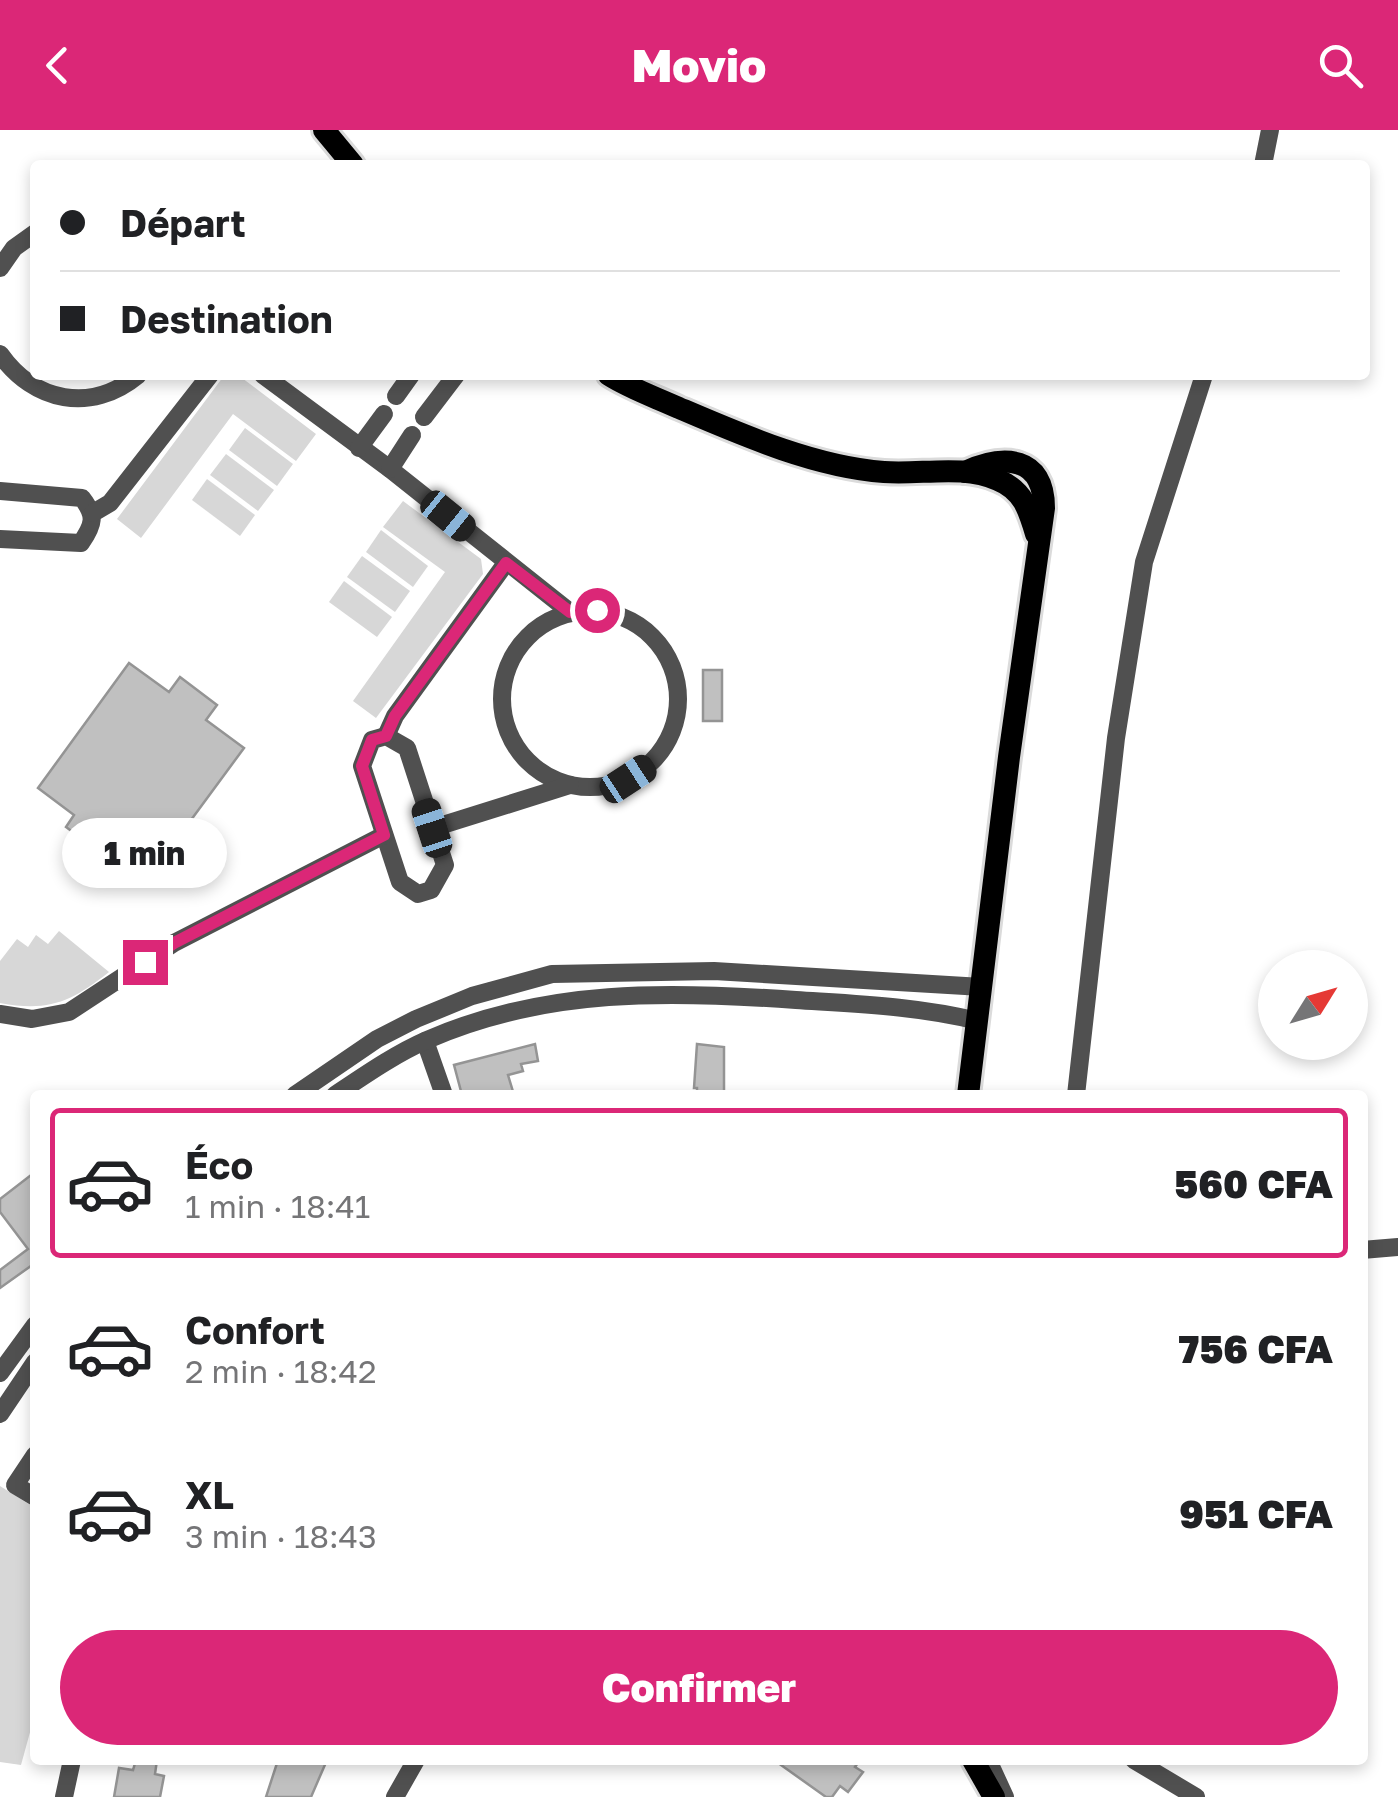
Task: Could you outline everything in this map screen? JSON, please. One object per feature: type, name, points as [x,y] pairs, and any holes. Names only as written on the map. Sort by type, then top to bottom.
[{"type":"main road","points":[[324,130],[348,160]]},
{"type":"main road","points":[[620,380],[690,413],[794,453],[882,472],[966,472],[986,462],[1019,462],[1032,472],[1044,494],[969,1090]]},
{"type":"main road","points":[[976,1765],[994,1797]]},
{"type":"street","points":[[1264,160],[1270,130]]},
{"type":"street","points":[[0,268],[14,248],[30,237]]},
{"type":"street","points":[[0,354],[21,379],[58,397],[97,397],[116,391],[131,380]]},
{"type":"street","points":[[93,513],[110,503],[206,380]]},
{"type":"street","points":[[270,380],[390,469],[570,612]]},
{"type":"street","points":[[396,396],[407,380]]},
{"type":"street","points":[[424,417],[452,380]]},
{"type":"street","points":[[1077,1090],[1116,738],[1144,562],[1202,380]]},
{"type":"street","points":[[360,448],[384,414]]},
{"type":"street","points":[[390,469],[412,434]]},
{"type":"street","points":[[0,491],[82,498],[93,513],[92,526],[80,543],[0,539]]},
{"type":"street","points":[[386,736],[395,716],[506,563]]},
{"type":"street","points":[[432,828],[571,785],[610,785],[648,766],[669,739],[678,706],[678,688],[668,658],[641,627],[610,613],[570,612],[541,624],[516,649],[502,684],[502,706],[512,742],[523,757],[553,779],[571,785]]},
{"type":"street","points":[[386,736],[407,748],[445,865],[431,890],[418,894],[400,882],[362,766],[372,740],[386,736]]},
{"type":"street","points":[[0,1014],[32,1019],[70,1012],[174,943],[384,835]]},
{"type":"street","points":[[302,1090],[360,1050],[416,1019],[472,996],[552,974],[714,971],[982,988]]},
{"type":"street","points":[[343,1090],[426,1041],[484,1018],[536,1005],[625,994],[715,994],[896,1006],[978,1020]]},
{"type":"street","points":[[426,1041],[442,1090]]},
{"type":"street","points":[[1368,1250],[1398,1247]]},
{"type":"street","points":[[0,1374],[30,1332]]},
{"type":"street","points":[[0,1414],[30,1369]]},
{"type":"street","points":[[30,1462],[15,1484],[30,1494]]},
{"type":"street","points":[[64,1797],[71,1765]]},
{"type":"street","points":[[395,1797],[413,1765]]},
{"type":"street","points":[[990,1765],[1006,1797]]},
{"type":"street","points":[[1142,1765],[1196,1797]]},
{"type":"shaded area","points":[[221,380],[245,380],[316,434],[296,461],[233,414],[141,538],[117,519]]},
{"type":"shaded area","points":[[245,428],[293,464],[277,486],[229,450]]},
{"type":"shaded area","points":[[226,454],[274,490],[258,511],[210,475]]},
{"type":"shaded area","points":[[207,479],[255,515],[240,536],[192,500]]},
{"type":"shaded area","points":[[403,501],[481,559],[483,574],[376,718],[353,701],[445,572],[383,527]]},
{"type":"shaded area","points":[[381,530],[428,566],[413,587],[366,552]]},
{"type":"shaded area","points":[[362,556],[410,591],[395,612],[347,577]]},
{"type":"shaded area","points":[[344,581],[392,617],[377,637],[329,602]]},
{"type":"shaded area","points":[[59,931],[109,972],[59,1002],[32,1006],[0,1003],[0,961],[17,939],[28,947],[36,935],[48,944]]},
{"type":"shaded area","points":[[0,1486],[30,1505],[30,1732],[21,1765],[0,1762]]},
{"type":"building","points":[[129,663],[169,692],[180,677],[217,705],[206,720],[244,748],[152,873],[115,845],[106,857],[66,827],[74,815],[38,788]]},
{"type":"building","points":[[703,670],[722,670],[722,721],[703,721]]},
{"type":"building","points":[[535,1044],[538,1061],[521,1064],[523,1071],[508,1075],[512,1090],[461,1090],[454,1065]]},
{"type":"building","points":[[697,1044],[724,1047],[724,1090],[694,1088]]},
{"type":"building","points":[[30,1176],[30,1267],[0,1288],[0,1270],[28,1249],[0,1212],[0,1199]]},
{"type":"building","points":[[134,1765],[156,1765],[155,1774],[164,1776],[160,1797],[114,1797],[119,1768],[133,1770]]},
{"type":"building","points":[[276,1765],[325,1765],[311,1797],[266,1797]]},
{"type":"building","points":[[781,1765],[856,1765],[863,1772],[848,1792],[840,1786],[832,1797],[826,1797]]},
{"type":"route","points":[[145,962],[174,943],[384,835],[362,766],[372,740],[386,736],[395,716],[506,563],[570,612],[597,610]]}]
